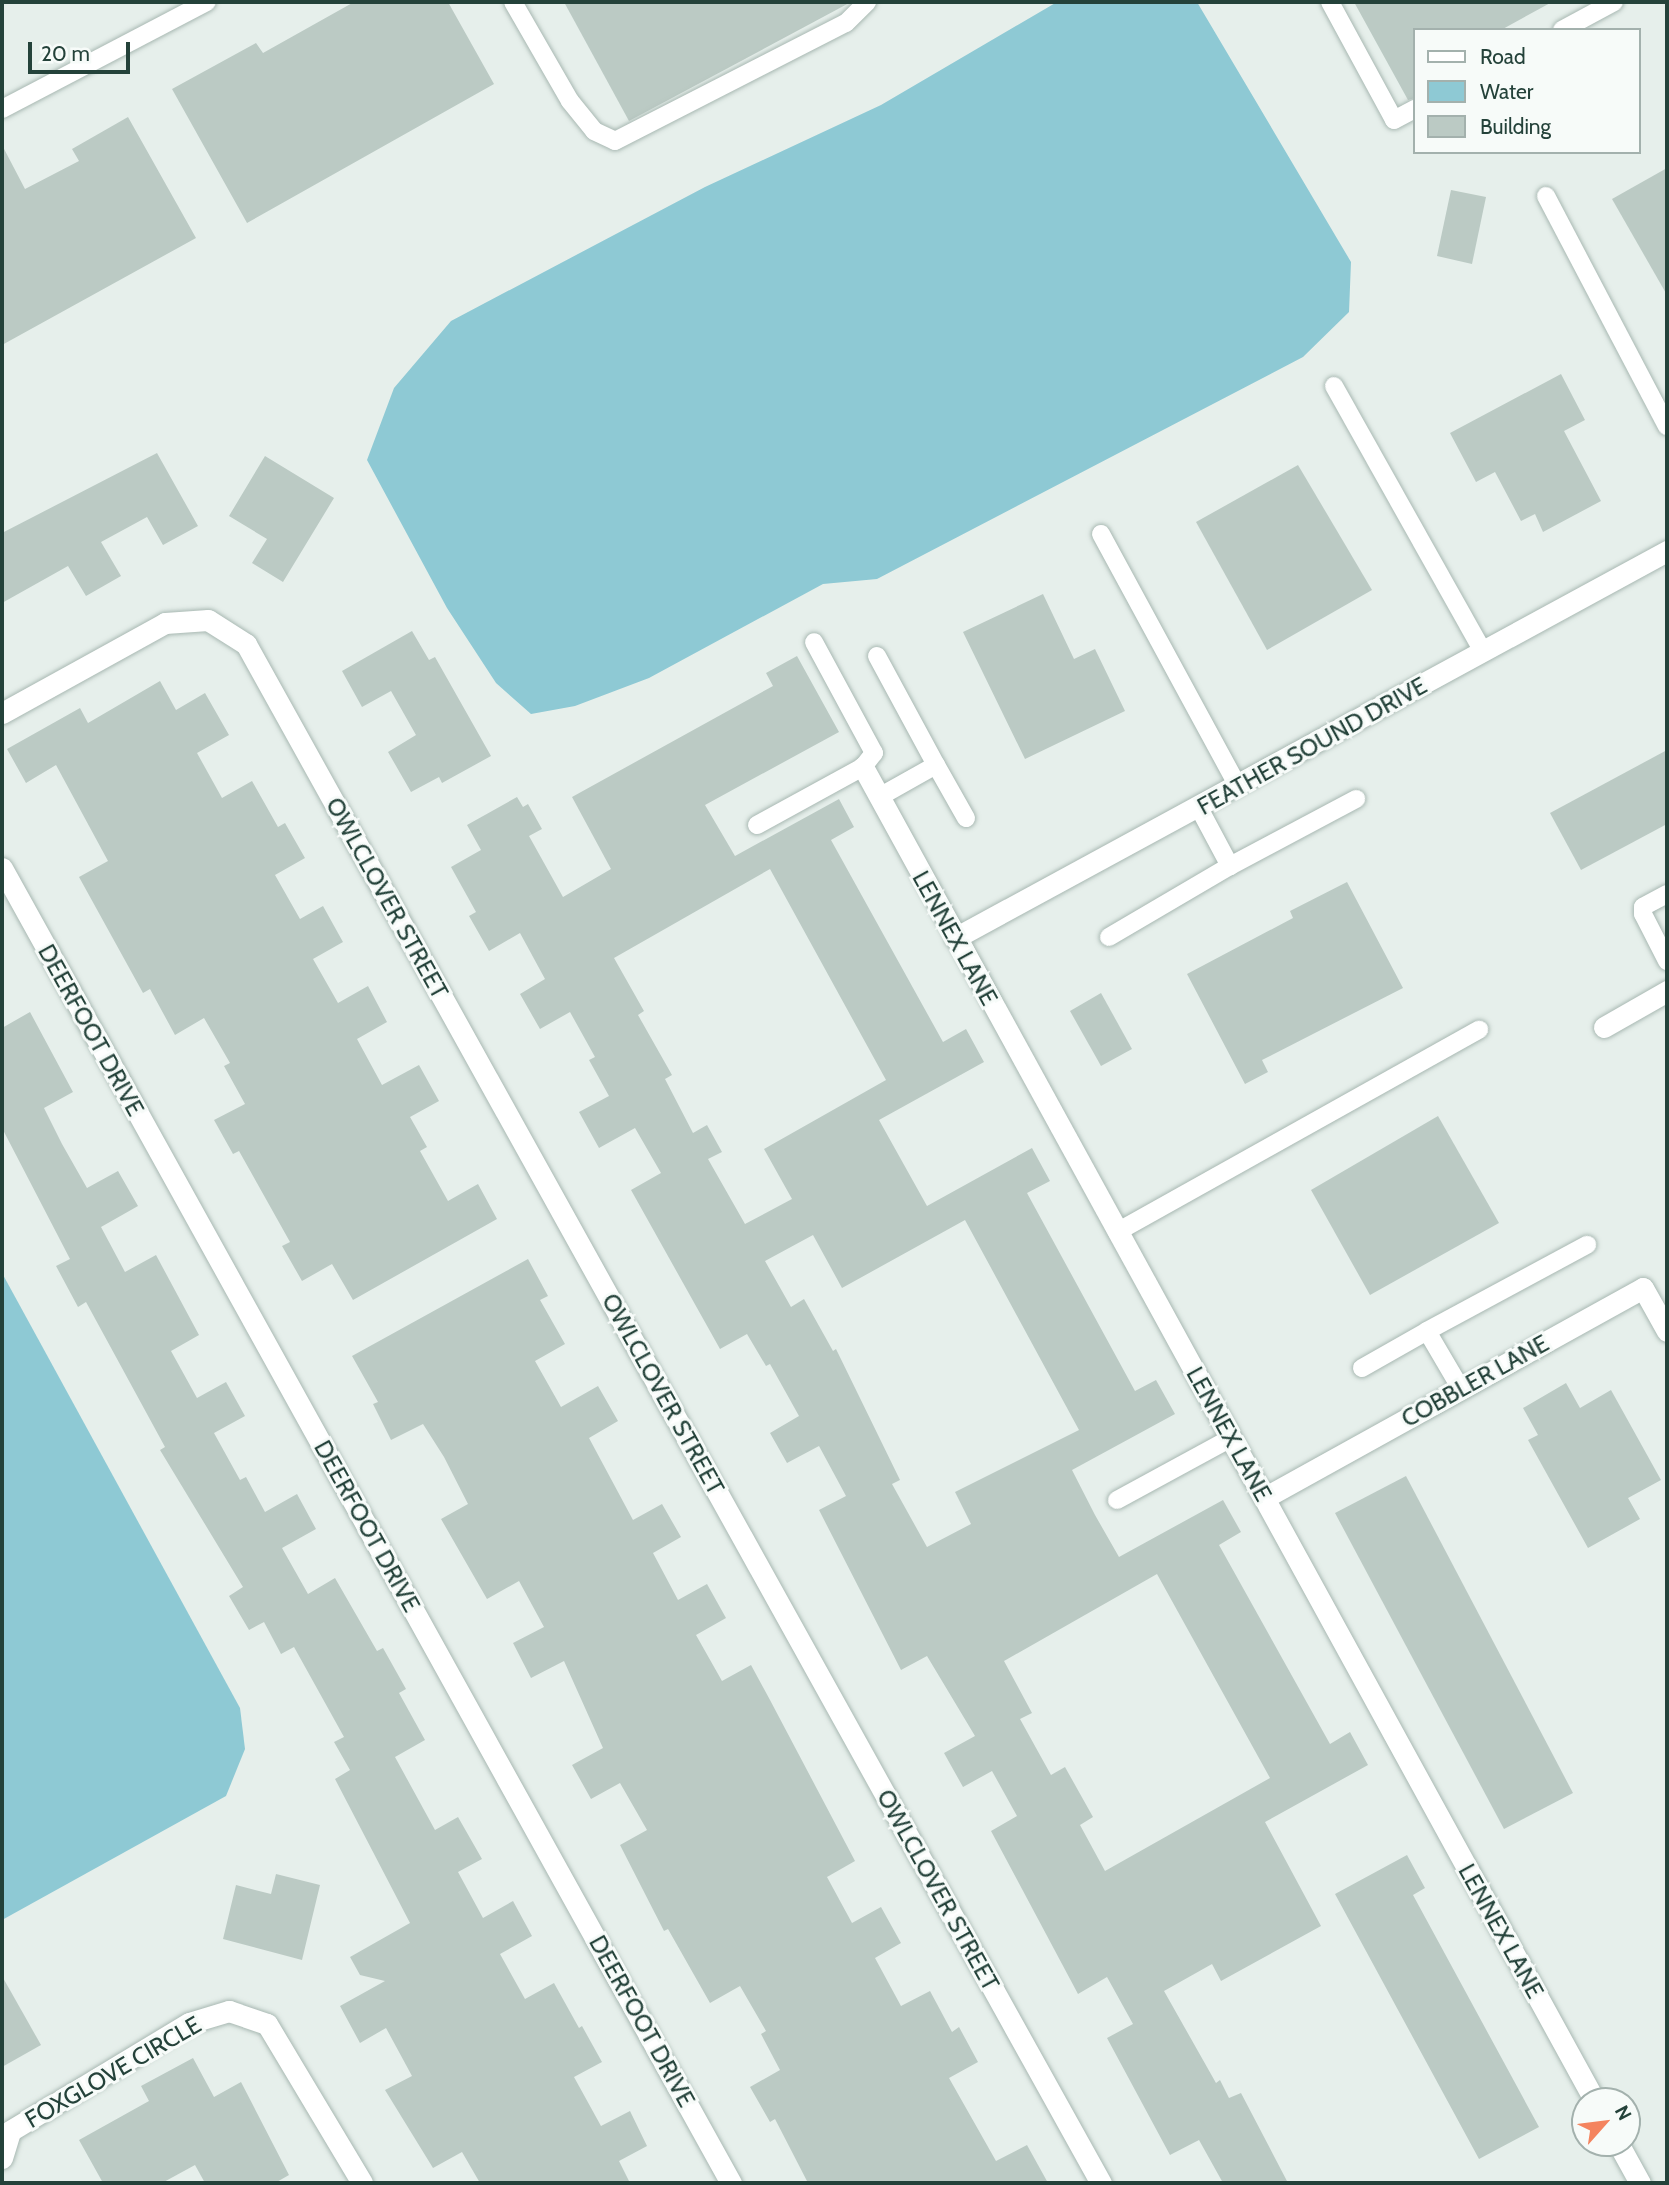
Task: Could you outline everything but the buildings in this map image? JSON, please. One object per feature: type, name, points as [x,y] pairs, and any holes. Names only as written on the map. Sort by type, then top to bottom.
[{"type":"street","name":"FEATHER SOUND DRIVE","points":[[955,939],[1667,551]]},
{"type":"street","name":"OWLCLOVER STREET","points":[[2,713],[165,623],[208,620],[246,644],[1101,2183]]},
{"type":"street","name":"LENNEX LANE","points":[[863,767],[1587,2087]]},
{"type":"street","name":"DEERFOOT DRIVE","points":[[2,868],[731,2183]]},
{"type":"street","points":[[1604,1027],[1667,991]]},
{"type":"street","name":"COBBLER LANE","points":[[1264,1498],[1643,1288],[1667,1331]]},
{"type":"street","name":"FOXGLOVE CIRCLE","points":[[2,2158],[10,2131],[189,2023],[229,2011],[267,2024],[362,2183]]},
{"type":"street","points":[[1626,2157],[1640,2183]]},
{"type":"lane","points":[[2,109],[206,2]]},
{"type":"lane","points":[[513,2],[570,101],[594,131],[615,141],[846,23],[867,2]]},
{"type":"lane","points":[[1330,2],[1394,120],[1414,110]]},
{"type":"lane","points":[[1566,28],[1614,2]]},
{"type":"lane","points":[[1546,196],[1667,426]]},
{"type":"lane","points":[[1334,386],[1483,652]]},
{"type":"lane","points":[[1101,534],[1238,786]]},
{"type":"lane","points":[[757,825],[863,767],[874,753],[814,642]]},
{"type":"lane","points":[[877,656],[966,818]]},
{"type":"lane","points":[[879,797],[936,765]]},
{"type":"lane","points":[[1109,937],[1230,866],[1356,799]]},
{"type":"lane","points":[[1199,808],[1230,866]]},
{"type":"lane","points":[[1667,894],[1643,907],[1643,914],[1667,961]]},
{"type":"lane","points":[[1117,1233],[1479,1030]]},
{"type":"lane","points":[[1362,1367],[1587,1245]]},
{"type":"lane","points":[[1427,1331],[1461,1389]]},
{"type":"lane","points":[[1117,1500],[1231,1438]]},
{"type":"water","points":[[1057,2],[1197,2],[1351,262],[1349,312],[1303,357],[877,579],[823,584],[649,678],[575,706],[531,714],[496,683],[447,608],[367,460],[394,388],[451,321],[705,187],[881,105]]},
{"type":"water","points":[[2,1273],[240,1708],[245,1749],[226,1796],[2,1920]]}]
